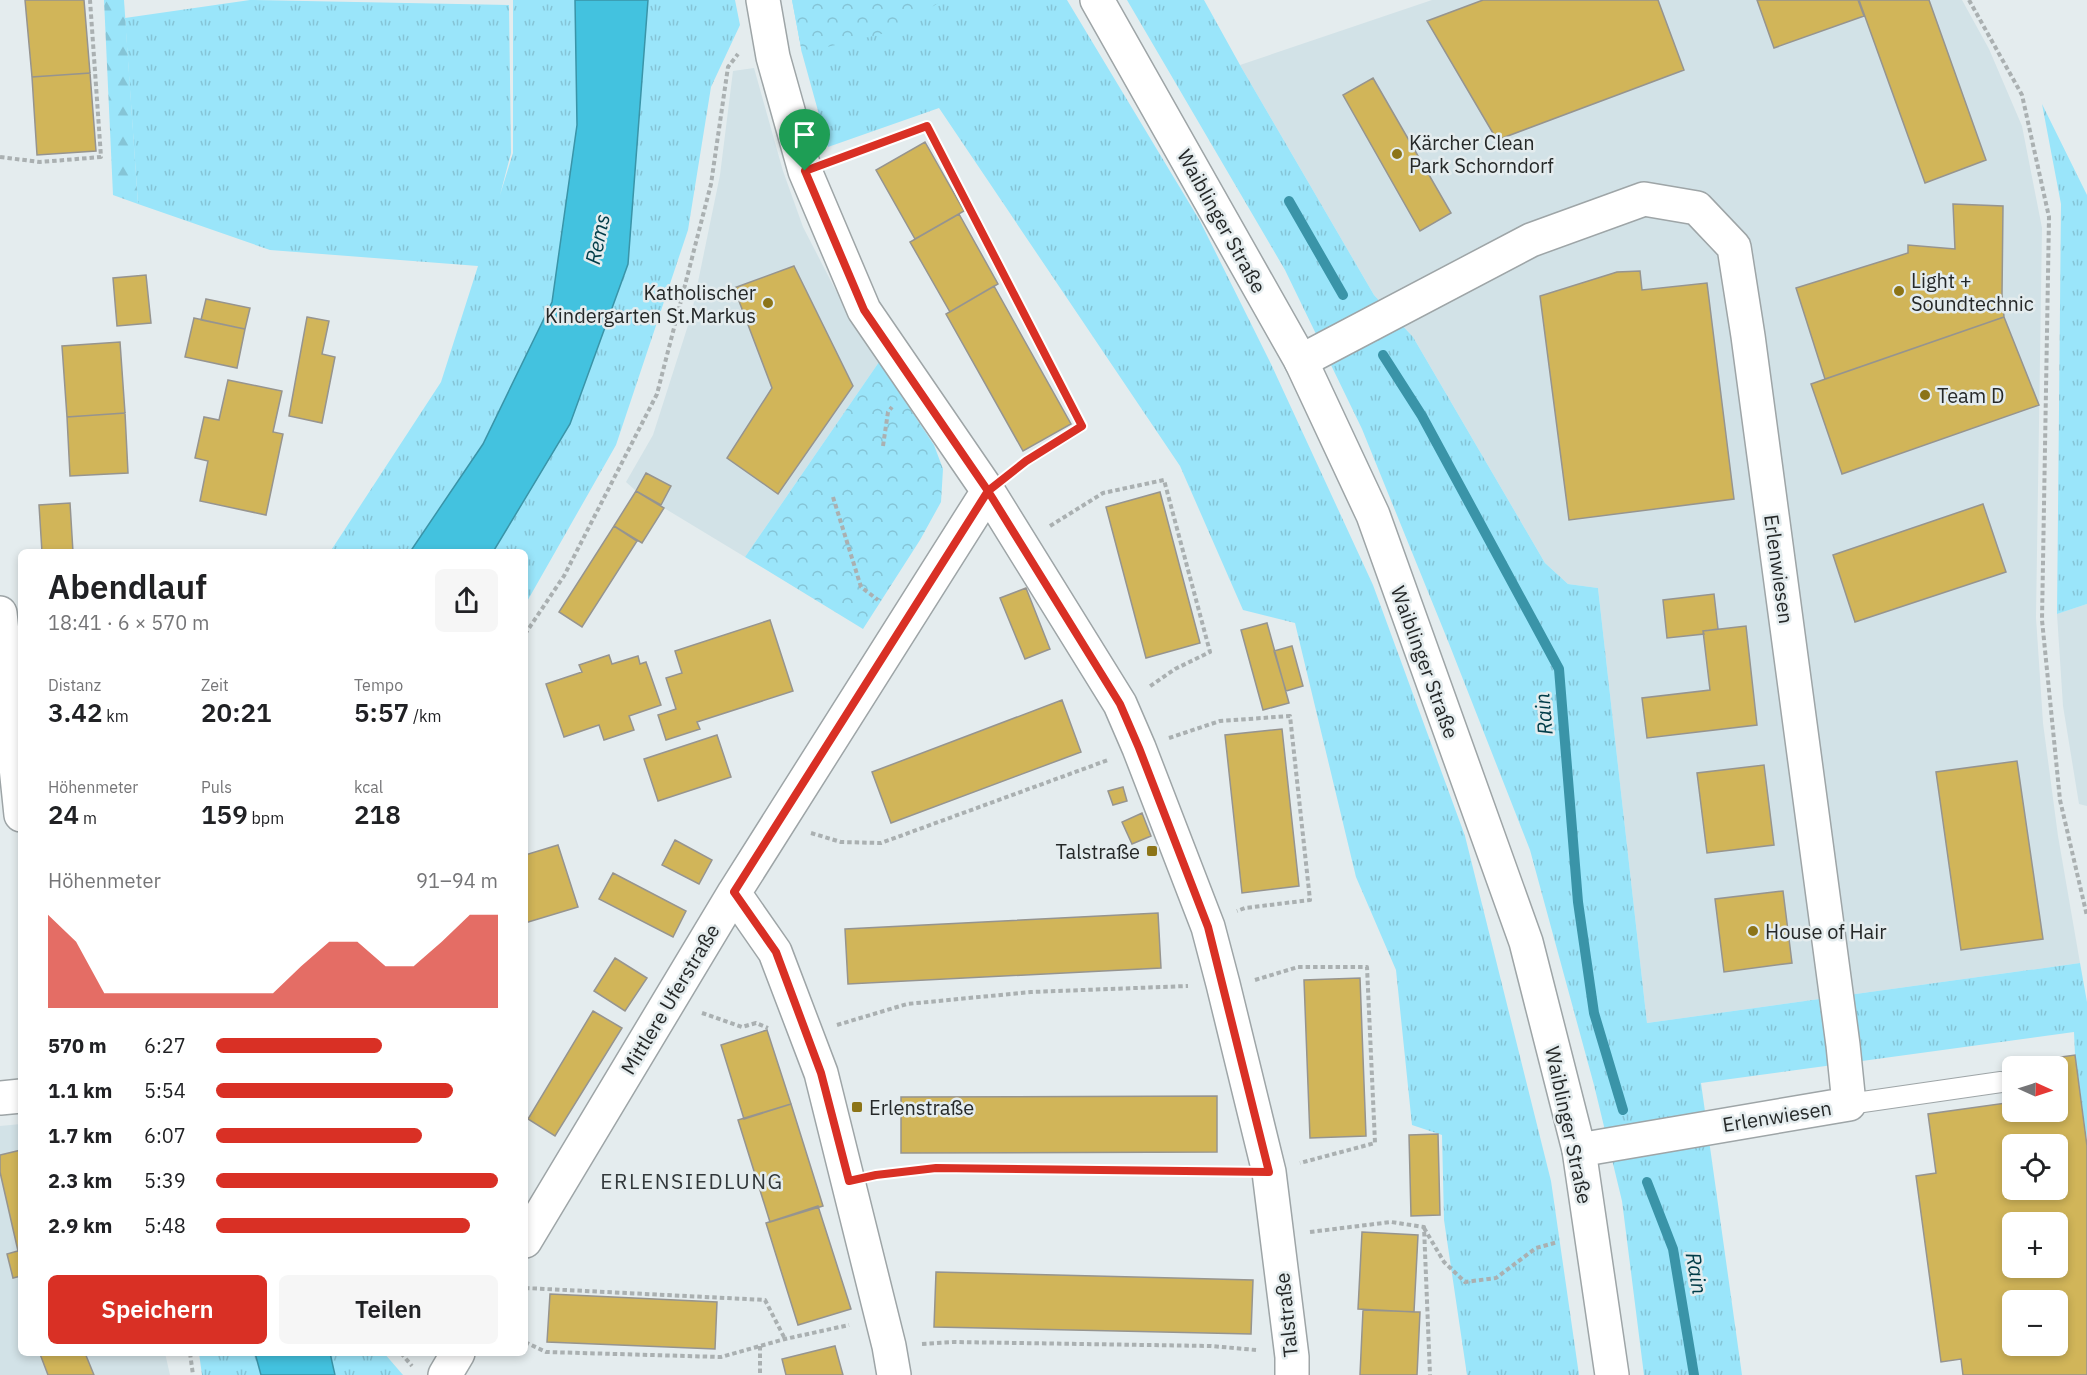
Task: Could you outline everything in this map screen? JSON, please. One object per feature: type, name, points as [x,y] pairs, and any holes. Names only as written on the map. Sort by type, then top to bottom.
[{"type":"street","points":[[763,0],[773,57],[805,171],[864,310],[988,491]]},
{"type":"street","name":"Waiblinger Straße","points":[[1097,0],[1301,362],[1373,515],[1526,942],[1579,1150],[1611,1375]]},
{"type":"street","name":"Erlenwiesen","points":[[1301,362],[1531,240],[1644,199],[1697,208],[1734,247],[1748,336],[1849,1104],[1579,1150]]},
{"type":"street","name":"Talstraße","points":[[988,491],[1120,704],[1208,927],[1269,1172],[1292,1366]]},
{"type":"street","name":"Mittlere Uferstraße","points":[[528,1236],[734,892],[988,491]]},
{"type":"street","points":[[0,613],[18,786]]},
{"type":"street","points":[[734,892],[776,952],[821,1073],[888,1346]]},
{"type":"street","points":[[0,1098],[18,1096]]},
{"type":"street","points":[[445,1375],[456,1356]]},
{"type":"lane","points":[[1849,1104],[2001,1082]]},
{"type":"path","points":[[0,157],[40,162],[101,157],[90,0]]},
{"type":"path","points":[[1970,0],[2022,95],[2049,217],[2042,620],[2060,800],[2087,916]]},
{"type":"path","points":[[528,630],[564,576],[657,394],[711,183],[728,67],[741,50]]},
{"type":"path","points":[[805,171],[927,126],[1082,426],[1026,461],[988,491]]},
{"type":"path","points":[[1023,547],[1051,525],[1103,493],[1164,480],[1210,652],[1175,669],[1120,704]]},
{"type":"path","points":[[833,497],[861,587],[906,619]]},
{"type":"path","points":[[781,817],[798,829],[841,842],[881,843],[1139,748],[1220,722],[1290,716],[1310,900],[1245,908],[1208,927]]},
{"type":"path","points":[[806,1032],[907,1004],[1031,992],[1222,984],[1250,981],[1298,967],[1367,967],[1375,1143],[1269,1172],[936,1168],[876,1175],[849,1181]]},
{"type":"path","points":[[671,998],[688,1008],[742,1027]]},
{"type":"path","points":[[1277,1235],[1391,1222],[1424,1227]]},
{"type":"path","points":[[1424,1227],[1444,1262],[1465,1282],[1496,1278],[1536,1248],[1591,1234]]},
{"type":"path","points":[[1424,1227],[1430,1375]]},
{"type":"path","points":[[528,1287],[765,1300],[785,1339]]},
{"type":"path","points":[[528,1343],[546,1352],[721,1357],[785,1339],[888,1346],[954,1341],[1211,1346],[1273,1352],[1292,1366]]},
{"type":"path","points":[[760,1346],[760,1375]]},
{"type":"path","points":[[190,1356],[193,1375]]},
{"type":"path","points":[[403,1356],[413,1368]]},
{"type":"shaded area","points":[[1432,0],[1962,0],[1989,49],[2022,126],[2042,228],[2036,618],[2043,723],[2058,836],[2080,963],[1647,1023],[1598,588],[1568,584],[1545,563],[1413,337],[1374,295],[1240,65]]},
{"type":"shaded area","name":"Katholischer Kindergarten St.Markus","points":[[754,68],[783,171],[803,227],[835,289],[879,362],[745,557],[636,491],[626,482],[653,435],[691,316],[720,175],[733,71]]},
{"type":"shaded area","points":[[2087,604],[2087,806],[2079,804],[2063,706],[2057,614]]},
{"type":"shaded area","points":[[18,1124],[18,1356],[166,1356],[170,1375],[0,1375],[0,1126]]},
{"type":"green space","points":[[104,0],[124,0],[138,204],[113,195]]},
{"type":"green space","points":[[250,0],[509,5],[511,153],[500,195],[513,153],[513,0],[735,0],[740,25],[711,87],[688,230],[616,445],[528,600],[528,549],[332,549],[441,382],[478,266],[270,250],[138,204],[125,18]]},
{"type":"green space","points":[[792,0],[1067,0],[1200,221],[1271,364],[1373,585],[1465,836],[1551,1181],[1579,1375],[1467,1375],[1444,1220],[1442,1135],[1412,1125],[1396,970],[1356,877],[1295,623],[1243,610],[1180,466],[939,108],[828,147],[802,53]]},
{"type":"green space","points":[[792,0],[943,0],[894,31],[802,53]]},
{"type":"green space","points":[[1127,0],[1204,0],[1374,295],[1413,337],[1545,563],[1568,584],[1598,588],[1647,1023],[2080,963],[2087,1002],[2087,1140],[2074,1032],[1701,1083],[1742,1375],[1644,1375],[1622,1201],[1594,1085],[1530,850],[1362,429],[1285,270]]},
{"type":"green space","points":[[2042,104],[2087,195],[2087,604],[2057,614],[2061,204]]},
{"type":"green space","points":[[879,362],[934,445],[943,469],[941,502],[920,540],[863,629],[745,557]]},
{"type":"green space","points":[[199,1356],[387,1356],[403,1375],[202,1375]]},
{"type":"water","name":"Rems","points":[[575,0],[648,0],[628,264],[570,424],[495,549],[412,549],[483,444],[552,302],[577,125]]},
{"type":"water","points":[[256,1356],[331,1356],[335,1375],[261,1375]]},
{"type":"building","points":[[25,0],[84,0],[90,73],[32,77]]},
{"type":"building","points":[[1483,0],[1658,0],[1684,70],[1497,140],[1427,21]]},
{"type":"building","points":[[1757,0],[1858,0],[1864,16],[1774,48]]},
{"type":"building","points":[[1859,0],[1929,0],[1986,160],[1925,183]]},
{"type":"building","points":[[90,73],[96,151],[37,155],[32,77]]},
{"type":"building","name":"Kärcher Clean Park Schorndorf","points":[[1373,78],[1451,213],[1420,231],[1343,95]]},
{"type":"building","points":[[925,142],[964,211],[915,239],[876,170]]},
{"type":"building","name":"Light + Soundtechnic","points":[[1953,204],[2003,206],[2002,295],[2004,317],[1825,379],[1796,288],[1908,253],[1908,245],[1955,249]]},
{"type":"building","points":[[959,214],[998,284],[950,312],[910,242]]},
{"type":"building","name":"Katholischer Kindergarten St.Markus","points":[[794,266],[853,386],[778,494],[727,458],[772,388],[734,288]]},
{"type":"building","points":[[1640,271],[1642,290],[1707,283],[1734,499],[1569,520],[1540,296],[1617,272]]},
{"type":"building","points":[[146,275],[151,323],[117,326],[113,278]]},
{"type":"building","points":[[994,286],[1071,424],[1023,451],[946,314]]},
{"type":"building","points":[[206,299],[250,308],[245,329],[201,320]]},
{"type":"building","points":[[307,317],[329,321],[322,354],[335,357],[322,423],[289,416]]},
{"type":"building","name":"Team D","points":[[2004,317],[2039,405],[1842,474],[1811,384]]},
{"type":"building","points":[[194,318],[245,329],[237,368],[185,357]]},
{"type":"building","points":[[120,342],[125,413],[67,417],[62,346]]},
{"type":"building","points":[[228,380],[282,391],[273,432],[283,434],[266,515],[200,501],[208,461],[195,458],[204,417],[219,420]]},
{"type":"building","points":[[125,413],[128,473],[70,476],[67,417]]},
{"type":"building","points":[[646,473],[671,486],[661,505],[636,491]]},
{"type":"building","points":[[636,491],[664,508],[642,543],[614,526]]},
{"type":"building","points":[[1160,492],[1200,643],[1146,658],[1106,507]]},
{"type":"building","points":[[70,503],[73,549],[42,549],[39,505]]},
{"type":"building","points":[[1983,504],[2006,572],[1855,622],[1833,555]]},
{"type":"building","points":[[614,526],[637,541],[582,627],[559,612]]},
{"type":"building","points":[[1026,588],[1050,649],[1025,659],[1000,598]]},
{"type":"building","points":[[1714,594],[1718,629],[1703,631],[1704,634],[1667,638],[1663,600]]},
{"type":"building","points":[[770,620],[793,691],[697,722],[700,729],[666,740],[658,715],[676,709],[666,678],[682,673],[675,651]]},
{"type":"building","points":[[1267,623],[1289,703],[1263,710],[1241,630]]},
{"type":"building","points":[[1746,626],[1757,725],[1647,738],[1642,698],[1710,690],[1703,631]]},
{"type":"building","points":[[1292,646],[1303,686],[1286,691],[1274,651]]},
{"type":"building","points":[[609,655],[612,664],[638,656],[640,664],[646,662],[661,705],[629,716],[634,730],[604,740],[599,725],[564,737],[546,684],[582,672],[579,665]]},
{"type":"building","points":[[1062,700],[1081,752],[891,823],[872,772]]},
{"type":"building","points":[[1282,729],[1299,886],[1242,893],[1225,735]]},
{"type":"building","points":[[717,735],[731,777],[658,801],[644,759]]},
{"type":"building","points":[[2017,761],[2043,939],[1961,950],[1936,772]]},
{"type":"building","points":[[1764,765],[1774,845],[1707,853],[1697,773]]},
{"type":"building","points":[[1123,787],[1127,801],[1113,805],[1108,791]]},
{"type":"building","points":[[1142,813],[1151,836],[1132,844],[1122,822]]},
{"type":"building","points":[[675,840],[712,860],[699,884],[662,865]]},
{"type":"building","points":[[558,845],[578,907],[528,922],[528,854]]},
{"type":"building","points":[[613,873],[686,911],[673,937],[599,899]]},
{"type":"building","name":"House of Hair","points":[[1783,891],[1792,963],[1724,972],[1715,899]]},
{"type":"building","points":[[1158,913],[1161,968],[848,984],[845,929]]},
{"type":"building","points":[[615,958],[647,978],[625,1011],[594,991]]},
{"type":"building","points":[[1360,978],[1366,1136],[1310,1138],[1304,980]]},
{"type":"building","points":[[593,1011],[622,1028],[555,1136],[528,1119]]},
{"type":"building","points":[[767,1030],[791,1104],[744,1119],[721,1045]]},
{"type":"building","points":[[2075,1055],[2087,1146],[2087,1375],[1963,1375],[1961,1359],[1941,1362],[1916,1176],[1936,1173],[1928,1114],[2002,1104],[2002,1122],[2068,1122],[2068,1056]]},
{"type":"building","points":[[1217,1096],[1217,1152],[901,1153],[901,1097]]},
{"type":"building","points":[[791,1104],[823,1206],[770,1222],[738,1120]]},
{"type":"building","points":[[1438,1134],[1440,1215],[1411,1216],[1409,1135]]},
{"type":"building","points":[[18,1151],[18,1251],[0,1172],[0,1155]]},
{"type":"building","points":[[818,1206],[851,1309],[798,1325],[766,1223]]},
{"type":"building","points":[[1362,1232],[1418,1235],[1414,1312],[1358,1309]]},
{"type":"building","points":[[18,1251],[18,1277],[13,1278],[7,1254]]},
{"type":"building","points":[[936,1272],[1253,1280],[1251,1334],[934,1327]]},
{"type":"building","points":[[550,1294],[717,1302],[715,1349],[547,1342]]},
{"type":"building","points":[[1363,1310],[1420,1312],[1417,1375],[1360,1375]]},
{"type":"building","points":[[835,1346],[843,1375],[786,1375],[782,1359]]},
{"type":"building","points":[[41,1356],[86,1356],[94,1375],[48,1375]]},
{"type":"waterway","points":[[1289,201],[1343,295]]},
{"type":"waterway","name":"Rain","points":[[1383,355],[1422,416],[1559,669],[1578,902],[1594,1013],[1623,1110]]},
{"type":"waterway","name":"Rain","points":[[1647,1182],[1673,1249],[1694,1375]]},
{"type":"place","name":"Kärcher Clean Park Schorndorf","points":[[1397,154]]},
{"type":"place","name":"Light + Soundtechnic","points":[[1899,291]]},
{"type":"place","name":"Katholischer Kindergarten St.Markus","points":[[768,303]]},
{"type":"place","name":"Team D","points":[[1925,395]]},
{"type":"place","name":"Talstraße","points":[[1152,851]]},
{"type":"place","name":"House of Hair","points":[[1753,931]]},
{"type":"place","name":"Erlenstraße","points":[[857,1107]]},
{"type":"district","name":"ERLENSIEDLUNG","points":[[692,1181]]},
{"type":"route","points":[[805,171],[864,310],[988,491],[734,892],[776,952],[821,1073],[849,1181],[876,1175],[936,1168],[1269,1172],[1208,927],[1139,748],[1120,704],[988,491],[1026,461],[1082,426],[927,126],[805,171]]}]
